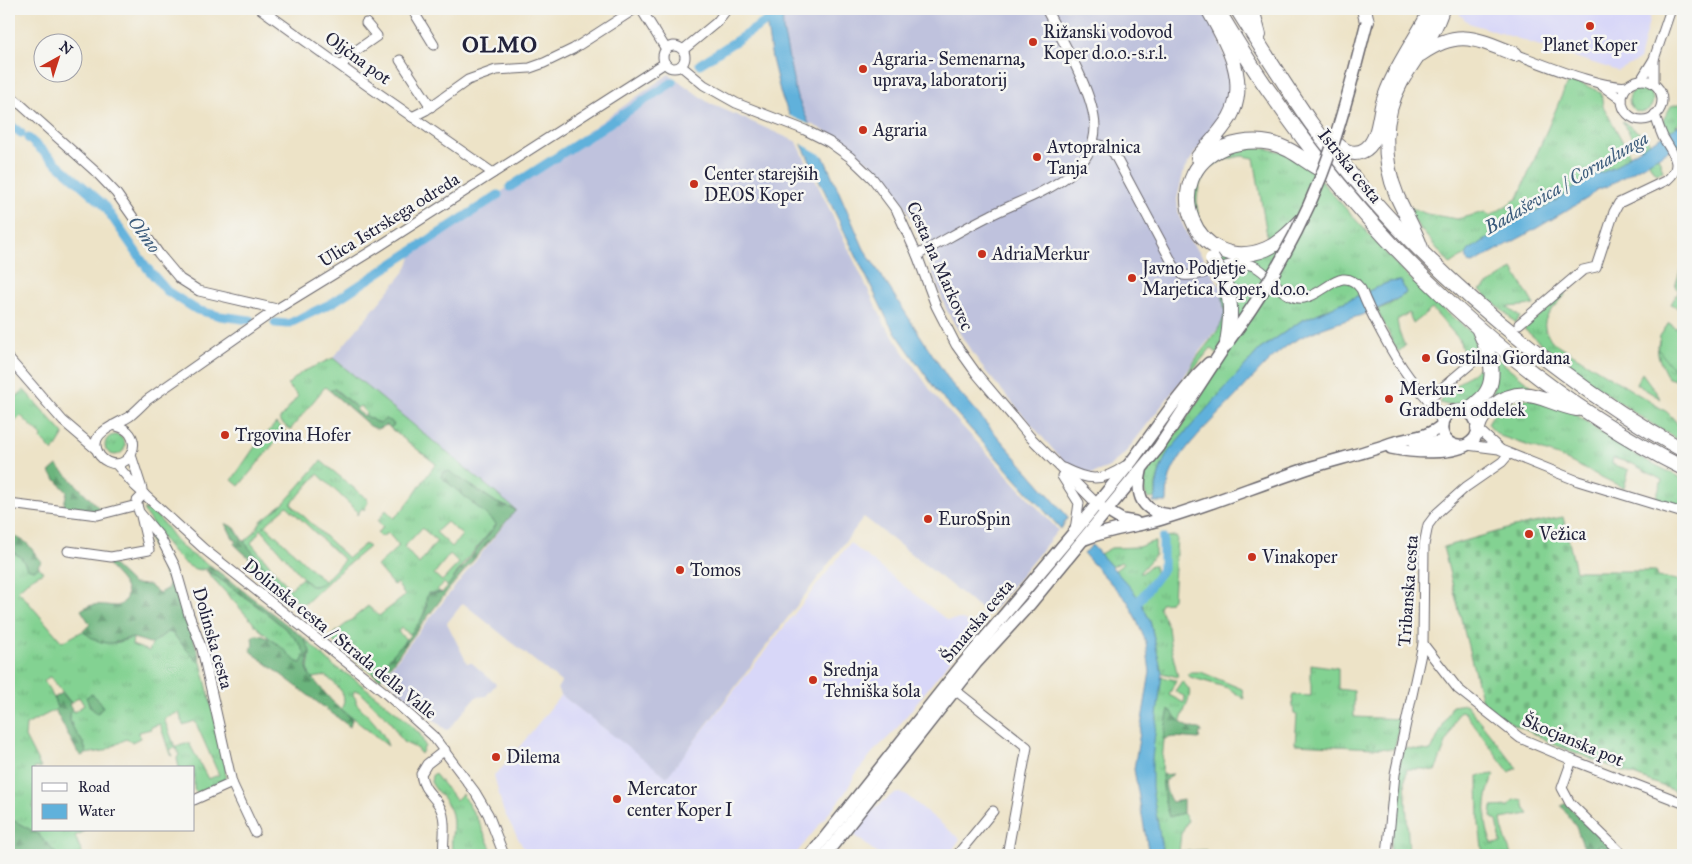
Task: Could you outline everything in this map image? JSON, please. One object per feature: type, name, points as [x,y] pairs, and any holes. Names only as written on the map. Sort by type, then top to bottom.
[{"type":"highway","points":[[1208,9],[1223,37],[1235,68],[1237,84],[1235,102],[1226,123],[1189,169],[1182,188],[1182,206],[1188,226],[1214,259]]},
{"type":"highway","name":"Istrska cesta","points":[[1217,9],[1271,94],[1332,175],[1413,267],[1478,327],[1548,383],[1625,435],[1683,468]]},
{"type":"highway","name":"Istrska cesta","points":[[1237,9],[1311,123],[1366,192],[1423,253],[1482,309],[1534,351],[1626,416],[1683,450]]},
{"type":"highway","points":[[1252,9],[1263,50]]},
{"type":"highway","points":[[1311,123],[1322,130],[1344,151],[1354,153],[1366,149],[1374,138],[1390,84],[1430,9]]},
{"type":"highway","points":[[1423,253],[1415,230],[1392,184],[1386,136],[1389,114],[1400,84],[1434,28],[1442,9]]},
{"type":"highway","points":[[1418,56],[1434,45],[1457,38],[1475,40],[1515,54]]},
{"type":"highway","points":[[1223,349],[1230,321],[1230,299],[1225,280],[1192,221],[1188,198],[1193,176],[1200,164],[1210,154],[1230,145],[1243,142],[1270,143],[1292,151],[1322,171],[1332,175]]},
{"type":"highway","points":[[1214,259],[1252,253],[1277,242],[1302,220]]},
{"type":"highway","points":[[1460,410],[1470,409],[1486,395],[1490,385],[1492,372],[1490,358],[1478,327]]},
{"type":"highway","points":[[1478,428],[1484,414],[1494,405],[1501,400],[1521,395],[1541,397],[1570,408],[1586,410]]},
{"type":"main road","points":[[1223,349],[1260,295],[1302,220],[1332,147],[1350,91],[1367,13]]},
{"type":"main road","name":"Šmarska cesta","points":[[811,855],[962,665],[1132,461],[1196,376],[1223,349]]},
{"type":"main road","name":"Šmarska cesta","points":[[825,855],[976,663],[1030,604],[1141,469],[1169,431],[1223,349]]},
{"type":"main road","points":[[1376,450],[1390,443],[1424,436],[1442,424],[1447,415],[1460,410],[1474,417],[1478,428],[1476,437],[1465,446],[1454,450],[1403,451],[1391,448]]},
{"type":"main road","points":[[1442,424],[1442,432],[1447,441],[1453,445],[1465,446]]},
{"type":"main road","points":[[1081,541],[1111,529],[1148,523],[1173,516],[1314,466],[1376,450],[1447,441]]},
{"type":"main road","points":[[1141,469],[1138,487],[1140,497],[1153,510],[1161,514],[1173,516]]},
{"type":"main road","name":"Cesta na Markovec","points":[[1097,504],[1106,512]]},
{"type":"main road","points":[[1106,512],[1122,520],[1148,523]]},
{"type":"street","name":"Oljčna pot","points":[[262,9],[493,174]]},
{"type":"street","points":[[412,9],[434,45]]},
{"type":"street","points":[[412,117],[431,107],[468,80],[496,70],[530,68],[544,63],[573,48],[635,9]]},
{"type":"street","points":[[641,9],[666,49]]},
{"type":"street","points":[[684,50],[717,22],[727,9]]},
{"type":"street","points":[[918,255],[989,216],[1058,184],[1081,165],[1087,157],[1093,144],[1095,128],[1089,97],[1046,9]]},
{"type":"street","points":[[1641,80],[1654,59],[1671,9]]},
{"type":"street","points":[[342,66],[354,52],[377,36],[366,23]]},
{"type":"street","points":[[676,45],[684,50],[686,56],[681,66],[673,68],[665,63],[663,55],[666,49],[676,45]]},
{"type":"street","points":[[1515,54],[1598,83],[1628,86]]},
{"type":"street","points":[[1654,59],[1654,84]]},
{"type":"street","name":"Oljčna pot","points":[[400,60],[431,107]]},
{"type":"street","name":"Ulica Istrskega odreda","points":[[136,411],[147,400],[277,309],[493,174],[665,63]]},
{"type":"street","name":"Cesta na Markovec","points":[[681,66],[696,79],[727,98],[805,130],[829,142],[862,168],[885,193],[897,211],[918,255],[936,306],[956,345],[976,374],[1056,464],[1097,504]]},
{"type":"street","points":[[1641,80],[1654,84],[1660,92],[1661,101],[1655,114],[1643,119],[1635,118],[1628,114],[1622,100],[1628,86],[1635,81],[1641,80]]},
{"type":"street","points":[[1598,83],[1622,100]]},
{"type":"street","points":[[9,94],[97,173],[116,193],[158,254],[180,279],[199,291],[277,309]]},
{"type":"street","points":[[1519,324],[1583,270],[1596,267],[1614,212],[1619,204],[1667,180],[1673,174],[1676,158],[1662,136],[1655,114]]},
{"type":"street","points":[[1643,119],[1662,136]]},
{"type":"street","points":[[1093,144],[1103,146],[1113,152],[1177,270],[1183,275],[1190,276],[1214,259],[1232,264],[1250,265],[1261,270],[1290,295],[1298,298],[1309,296],[1335,281],[1346,279],[1356,283],[1393,352],[1408,376],[1429,402],[1442,424]]},
{"type":"street","points":[[1429,402],[1481,355]]},
{"type":"street","points":[[9,359],[63,421],[97,450],[104,460],[116,464],[127,460],[131,455],[134,444],[130,433],[113,425]]},
{"type":"street","points":[[1429,402],[1447,410],[1460,410]]},
{"type":"street","points":[[81,435],[102,432],[136,411]]},
{"type":"street","points":[[130,433],[136,411]]},
{"type":"street","points":[[1478,428],[1488,440],[1505,452]]},
{"type":"street","points":[[97,450],[96,443],[102,432]]},
{"type":"street","points":[[1465,446],[1482,446],[1505,452],[1578,482],[1683,513]]},
{"type":"street","name":"Tribanska cesta","points":[[1386,855],[1395,774],[1422,644],[1424,545],[1428,525],[1437,512],[1466,487],[1497,465],[1505,452]]},
{"type":"street","name":"Dolinska cesta / Strada della Valle","points":[[131,455],[137,478],[144,494]]},
{"type":"street","points":[[1056,464],[1089,479],[1110,475],[1132,461]]},
{"type":"street","name":"Dolinska cesta / Strada della Valle","points":[[116,464],[144,494],[204,548],[384,692],[433,736],[445,750],[488,814],[504,855]]},
{"type":"street","points":[[1056,464],[1079,503],[1075,531]]},
{"type":"street","points":[[68,551],[112,557],[149,550],[138,509],[138,501],[144,494]]},
{"type":"street","points":[[9,504],[98,515],[138,509]]},
{"type":"street","name":"Dolinska cesta","points":[[138,509],[160,537],[175,566],[189,615],[202,649],[232,783],[255,832]]},
{"type":"street","name":"Škocjanska pot","points":[[1422,644],[1458,689],[1520,738],[1683,803]]},
{"type":"street","points":[[955,690],[1027,747],[1007,855]]},
{"type":"street","points":[[444,855],[443,814],[438,804],[423,787],[421,774],[427,764],[445,750]]},
{"type":"street","points":[[1572,760],[1562,788],[1570,803],[1623,855]]},
{"type":"street","points":[[195,800],[232,783]]},
{"type":"street","points":[[957,855],[992,811]]},
{"type":"shaded area","points":[[782,9],[1203,9],[1219,39],[1233,83],[1228,108],[1223,119],[1196,151],[1184,170],[1177,199],[1179,216],[1190,241],[1203,257],[1223,292],[1225,314],[1222,324],[1199,352],[1184,377],[1125,453],[1109,467],[1092,474],[1077,471],[1070,466],[1056,453],[987,373],[965,342],[946,309],[918,234],[904,204],[871,164],[825,131],[809,123],[796,94],[783,29]]},
{"type":"shaded area","points":[[1459,9],[1652,9],[1639,60],[1618,71],[1469,23],[1460,15]]},
{"type":"shaded area","points":[[669,74],[709,103],[797,142],[885,325],[936,398],[1058,530],[989,615],[864,517],[667,777],[561,695],[557,689],[561,682],[463,603],[447,623],[467,663],[472,663],[496,684],[486,696],[476,697],[449,729],[446,730],[383,677],[516,510],[333,358],[406,270],[412,255]]},
{"type":"shaded area","points":[[850,543],[947,620],[962,619],[975,629],[893,733],[873,752],[855,775],[845,793],[795,855],[527,855],[503,810],[494,775],[504,766],[561,695],[667,776]]},
{"type":"shaded area","points":[[893,794],[905,794],[960,839],[949,855],[879,855],[853,834],[868,814]]},
{"type":"green space","points":[[1575,81],[1601,92],[1603,106],[1630,155],[1614,168],[1592,176],[1546,207],[1532,212],[1469,250],[1466,255],[1450,264],[1418,226],[1406,206],[1427,214],[1457,219],[1485,212],[1490,216],[1518,198],[1567,83]]},
{"type":"green space","points":[[1641,88],[1650,91],[1653,100],[1650,109],[1641,112],[1632,109],[1629,100],[1632,91]]},
{"type":"green space","points":[[1683,103],[1683,119],[1675,127],[1683,123],[1683,149],[1678,150],[1675,148],[1663,120],[1671,106]]},
{"type":"green space","points":[[1622,121],[1653,146],[1663,171],[1656,173],[1653,170],[1636,140],[1634,141]]},
{"type":"green space","points":[[1233,148],[1262,148],[1284,152],[1311,170],[1394,262],[1434,302],[1472,333],[1476,347],[1471,359],[1466,362],[1459,339],[1432,309],[1413,324],[1409,313],[1397,320],[1399,332],[1405,346],[1398,352],[1377,310],[1394,302],[1406,293],[1401,281],[1389,282],[1301,321],[1259,350],[1162,464],[1156,484],[1156,498],[1148,499],[1144,487],[1146,474],[1184,423],[1204,391],[1219,355],[1211,348],[1187,377],[1195,360],[1218,331],[1225,314],[1217,247],[1205,233],[1191,203],[1201,168]],"holes":[[[1242,156],[1254,158],[1268,241],[1248,248],[1229,247],[1212,237],[1201,222],[1197,209],[1199,187],[1210,168],[1219,162]]]},
{"type":"green space","points":[[1683,261],[1682,311],[1671,304],[1679,290],[1675,287]]},
{"type":"green space","points":[[1513,269],[1534,305],[1507,307],[1520,317],[1516,323],[1480,290]]},
{"type":"green space","points":[[1564,293],[1565,295],[1550,312],[1545,322],[1545,328],[1553,342],[1667,412],[1679,426],[1683,443],[1601,389],[1524,329]]},
{"type":"green space","points":[[1669,323],[1675,328],[1683,326],[1674,370],[1683,378],[1683,382],[1668,378],[1659,357],[1658,344]]},
{"type":"green space","points":[[1669,323],[1675,328],[1683,326],[1683,378],[1674,370],[1658,349],[1660,336]]},
{"type":"green space","points":[[1495,357],[1533,387],[1512,390],[1492,399]]},
{"type":"green space","points":[[333,358],[516,510],[497,503],[472,486],[442,477],[496,525],[462,565],[448,587],[444,583],[437,590],[442,593],[433,592],[426,598],[422,617],[410,634],[401,628],[398,632],[406,639],[386,663],[373,674],[329,638],[368,606],[379,616],[405,596],[397,583],[393,585],[377,566],[399,546],[388,533],[381,537],[377,533],[383,527],[378,521],[386,510],[394,518],[411,499],[436,464],[390,428],[394,424],[376,422],[365,415],[366,413],[360,406],[357,408],[334,388],[330,391],[325,387],[290,430],[279,420],[298,396],[287,385],[302,372]],"holes":[[[447,522],[462,535],[452,547],[436,532]],[[422,528],[437,541],[419,564],[404,547]],[[450,554],[459,563],[442,581],[434,574]]]},
{"type":"green space","points":[[1485,361],[1485,379],[1470,403],[1447,405],[1440,403],[1450,390]]},
{"type":"green space","points":[[1642,373],[1661,399],[1636,384]]},
{"type":"green space","points":[[333,388],[364,416],[381,423],[385,419],[391,421],[394,425],[390,428],[387,425],[377,429],[370,426],[330,391]]},
{"type":"green space","points":[[24,390],[64,434],[53,452],[41,439],[42,436],[21,416],[9,427],[9,403]]},
{"type":"green space","points":[[1529,398],[1571,411],[1632,453],[1683,479],[1683,508],[1655,500],[1662,480],[1631,463],[1613,458],[1612,464],[1629,470],[1624,488],[1558,456],[1500,436],[1493,430],[1488,423],[1501,407]]},
{"type":"green space","points":[[276,423],[285,430],[239,486],[232,480],[254,448]]},
{"type":"green space","points":[[115,435],[122,438],[125,445],[122,452],[115,455],[108,452],[105,445],[108,438]]},
{"type":"green space","points":[[321,461],[367,499],[368,502],[364,510],[362,508],[357,515],[357,511],[318,474],[291,504],[348,558],[365,544],[369,547],[334,576],[306,603],[301,604],[288,595],[244,542],[253,534],[262,520],[284,503]],"holes":[[[287,506],[344,560],[320,584],[312,586],[302,578],[290,589],[251,543],[261,529]]]},
{"type":"green space","points":[[57,465],[101,510],[87,511],[63,508],[67,492],[49,472]]},
{"type":"green space","points":[[449,471],[497,503],[516,510],[449,589],[380,679],[373,674],[394,653],[422,619],[428,593],[442,593],[496,525],[495,522],[441,477],[442,473]]},
{"type":"green space","points":[[144,509],[155,514],[160,519],[182,547],[211,566],[202,570],[193,568],[183,561],[164,541],[144,512]]},
{"type":"green space","points":[[1563,517],[1576,571],[1656,571],[1658,577],[1683,581],[1683,794],[1558,746],[1504,719],[1482,702],[1443,547],[1514,527]]},
{"type":"green space","points":[[225,523],[235,528],[288,595],[250,564],[249,558],[234,544],[236,541]]},
{"type":"green space","points":[[265,525],[324,581],[318,585],[311,586],[261,529]]},
{"type":"green space","points":[[150,529],[160,542],[177,586],[201,662],[196,660],[172,633],[167,632],[152,644],[132,638],[107,643],[90,637],[83,631],[90,624],[81,610],[93,605],[118,606],[122,604],[127,595],[125,586],[109,567],[108,563],[111,563],[133,584],[149,585],[159,593],[168,588],[169,583],[147,531]]},
{"type":"green space","points":[[9,533],[27,543],[42,562],[38,565],[39,567],[33,570],[27,568],[21,557],[14,553],[9,556]]},
{"type":"green space","points":[[1164,537],[1177,537],[1173,599],[1170,602],[1161,603],[1159,607],[1168,627],[1178,677],[1162,673],[1150,621],[1114,571],[1123,564],[1121,562],[1112,567],[1100,554],[1111,548],[1138,547],[1155,541],[1155,555],[1139,573],[1142,573],[1151,565],[1155,565],[1155,574],[1161,577],[1164,575],[1166,567]]},
{"type":"green space","points":[[14,553],[21,557],[27,568],[33,570],[39,567],[43,572],[29,580],[18,590],[62,642],[83,631],[105,642],[113,643],[133,638],[132,645],[149,651],[152,644],[167,632],[172,633],[196,660],[201,662],[226,767],[225,779],[197,793],[195,791],[195,766],[179,766],[177,758],[179,755],[176,748],[170,749],[172,756],[170,755],[160,724],[139,732],[140,738],[132,742],[126,739],[104,751],[86,754],[83,742],[70,721],[72,709],[74,712],[84,705],[79,697],[71,703],[50,676],[44,681],[54,698],[57,709],[26,725],[25,737],[40,766],[32,766],[32,831],[9,818],[9,556]],"holes":[[[179,712],[183,725],[195,721],[219,775],[208,779],[189,743],[175,747],[164,719]]]},
{"type":"green space","points":[[211,566],[304,638],[310,651],[307,666],[308,673],[331,700],[352,719],[350,727],[250,651],[253,645],[252,638],[255,635],[261,635],[272,640],[297,662],[301,663],[305,655],[300,645],[279,623],[213,574],[206,571]]},
{"type":"green space","points":[[208,573],[213,574],[249,600],[291,634],[305,653],[301,663],[297,662],[258,628]]},
{"type":"green space","points":[[304,638],[335,667],[353,678],[399,714],[420,734],[425,746],[421,754],[416,748],[403,742],[389,720],[359,691],[354,691],[353,695],[356,703],[378,728],[388,746],[341,709],[344,699],[338,687],[326,676],[312,678],[310,675],[308,669],[310,652]]},
{"type":"green space","points":[[1311,664],[1338,668],[1338,689],[1354,691],[1354,717],[1402,719],[1394,749],[1295,744],[1297,715],[1294,714],[1292,697],[1293,695],[1311,696]]},
{"type":"green space","points":[[1191,672],[1201,672],[1242,689],[1244,699],[1228,688],[1190,677],[1188,674]]},
{"type":"green space","points":[[1161,677],[1176,680],[1169,695],[1184,703],[1185,697],[1175,691],[1182,681],[1189,689],[1190,695],[1180,723],[1169,710],[1164,737],[1162,777],[1169,817],[1183,813],[1188,820],[1181,834],[1179,851],[1206,850],[1207,855],[1163,855],[1152,796],[1149,761]]},
{"type":"green space","points":[[62,693],[71,703],[69,704],[72,709],[70,721],[85,748],[86,754],[81,756],[55,710],[57,708],[54,698]]},
{"type":"green space","points":[[92,694],[100,701],[103,707],[97,713],[90,707],[86,697]]},
{"type":"green space","points":[[1466,704],[1517,768],[1509,772],[1465,713],[1461,711],[1458,713],[1435,771],[1407,769],[1405,780],[1409,855],[1390,855],[1398,770],[1404,748],[1431,751],[1452,706]]},
{"type":"green space","points":[[1169,709],[1186,726],[1200,729],[1202,732],[1200,732],[1199,739],[1174,737],[1163,739]]},
{"type":"green space","points":[[434,773],[456,800],[462,794],[479,822],[494,855],[453,855],[452,815],[431,782]]},
{"type":"green space","points":[[1173,774],[1166,780],[1167,791],[1172,802],[1183,800],[1183,813],[1169,817],[1165,803],[1162,775]]},
{"type":"green space","points":[[1494,774],[1488,790],[1486,809],[1487,829],[1493,844],[1501,843],[1497,821],[1491,817],[1492,807],[1509,806],[1515,800],[1521,799],[1529,814],[1501,819],[1511,855],[1483,855],[1479,824],[1478,776]]},
{"type":"green space","points":[[1565,802],[1618,855],[1611,855],[1602,845],[1594,850],[1584,848],[1576,827],[1561,806]]},
{"type":"green space","points":[[9,818],[38,834],[57,855],[9,855]]},
{"type":"green space","points":[[34,832],[83,832],[75,836],[83,855],[57,855]]},
{"type":"green space","points":[[1602,845],[1611,855],[1587,855],[1584,848],[1589,850]]},
{"type":"water","points":[[764,9],[782,9],[783,29],[796,94],[864,249],[951,383],[1068,517],[1061,529],[938,393],[889,323],[803,147],[781,95],[772,59]]},
{"type":"water","points":[[1683,123],[1683,142],[1608,186],[1596,190],[1588,198],[1525,235],[1473,263],[1468,262],[1466,255],[1469,250],[1532,212],[1546,207],[1592,176],[1614,168],[1630,155]]},
{"type":"water","points":[[1401,281],[1406,293],[1393,301],[1364,314],[1319,329],[1291,343],[1276,355],[1205,427],[1183,453],[1170,476],[1167,502],[1153,502],[1159,475],[1168,452],[1259,350],[1301,321],[1389,282]]},
{"type":"water","points":[[1092,545],[1140,600],[1150,621],[1162,673],[1152,759],[1152,788],[1163,855],[1149,855],[1134,769],[1150,672],[1146,642],[1129,603],[1084,554]]},
{"type":"pier","points":[[786,114],[813,126],[827,158],[798,142]]},
{"type":"waterway","points":[[700,64],[773,17]]},
{"type":"waterway","points":[[510,187],[673,82]]},
{"type":"waterway","points":[[9,124],[21,133]]},
{"type":"waterway","name":"Olmo","points":[[28,138],[103,204],[147,268],[167,291],[197,310],[220,316],[250,320]]},
{"type":"waterway","points":[[275,323],[288,324],[332,303],[498,195]]},
{"type":"waterway","name":"Badaševica / Cornalunga","points":[[1137,610],[1136,605],[1163,569],[1163,538]]},
{"type":"place","name":"Planet Koper","points":[[1590,26]]},
{"type":"place","name":"Rižanski vodovod Koper d.o.o.-s.r.l.","points":[[1033,42]]},
{"type":"place","name":"Agraria- Semenarna, uprava, laboratorij","points":[[863,69]]},
{"type":"place","name":"Agraria","points":[[863,130]]},
{"type":"place","name":"Avtopralnica Tanja","points":[[1037,157]]},
{"type":"place","name":"Center starejših DEOS Koper","points":[[694,184]]},
{"type":"place","name":"AdriaMerkur","points":[[982,254]]},
{"type":"place","name":"Javno Podjetje Marjetica Koper, d.o.o.","points":[[1132,278]]},
{"type":"place","name":"Gostilna Giordana","points":[[1426,358]]},
{"type":"place","name":"Merkur- Gradbeni oddelek","points":[[1389,399]]},
{"type":"place","name":"Trgovina Hofer","points":[[225,435]]},
{"type":"place","name":"EuroSpin","points":[[928,519]]},
{"type":"place","name":"Vežica","points":[[1529,534]]},
{"type":"place","name":"Vinakoper","points":[[1252,557]]},
{"type":"place","name":"Tomos","points":[[680,570]]},
{"type":"place","name":"Srednja Tehniška šola","points":[[813,680]]},
{"type":"place","name":"Dilema","points":[[496,757]]},
{"type":"place","name":"Mercator center Koper I","points":[[617,799]]},
{"type":"district","name":"OLMO","points":[[500,44]]}]
